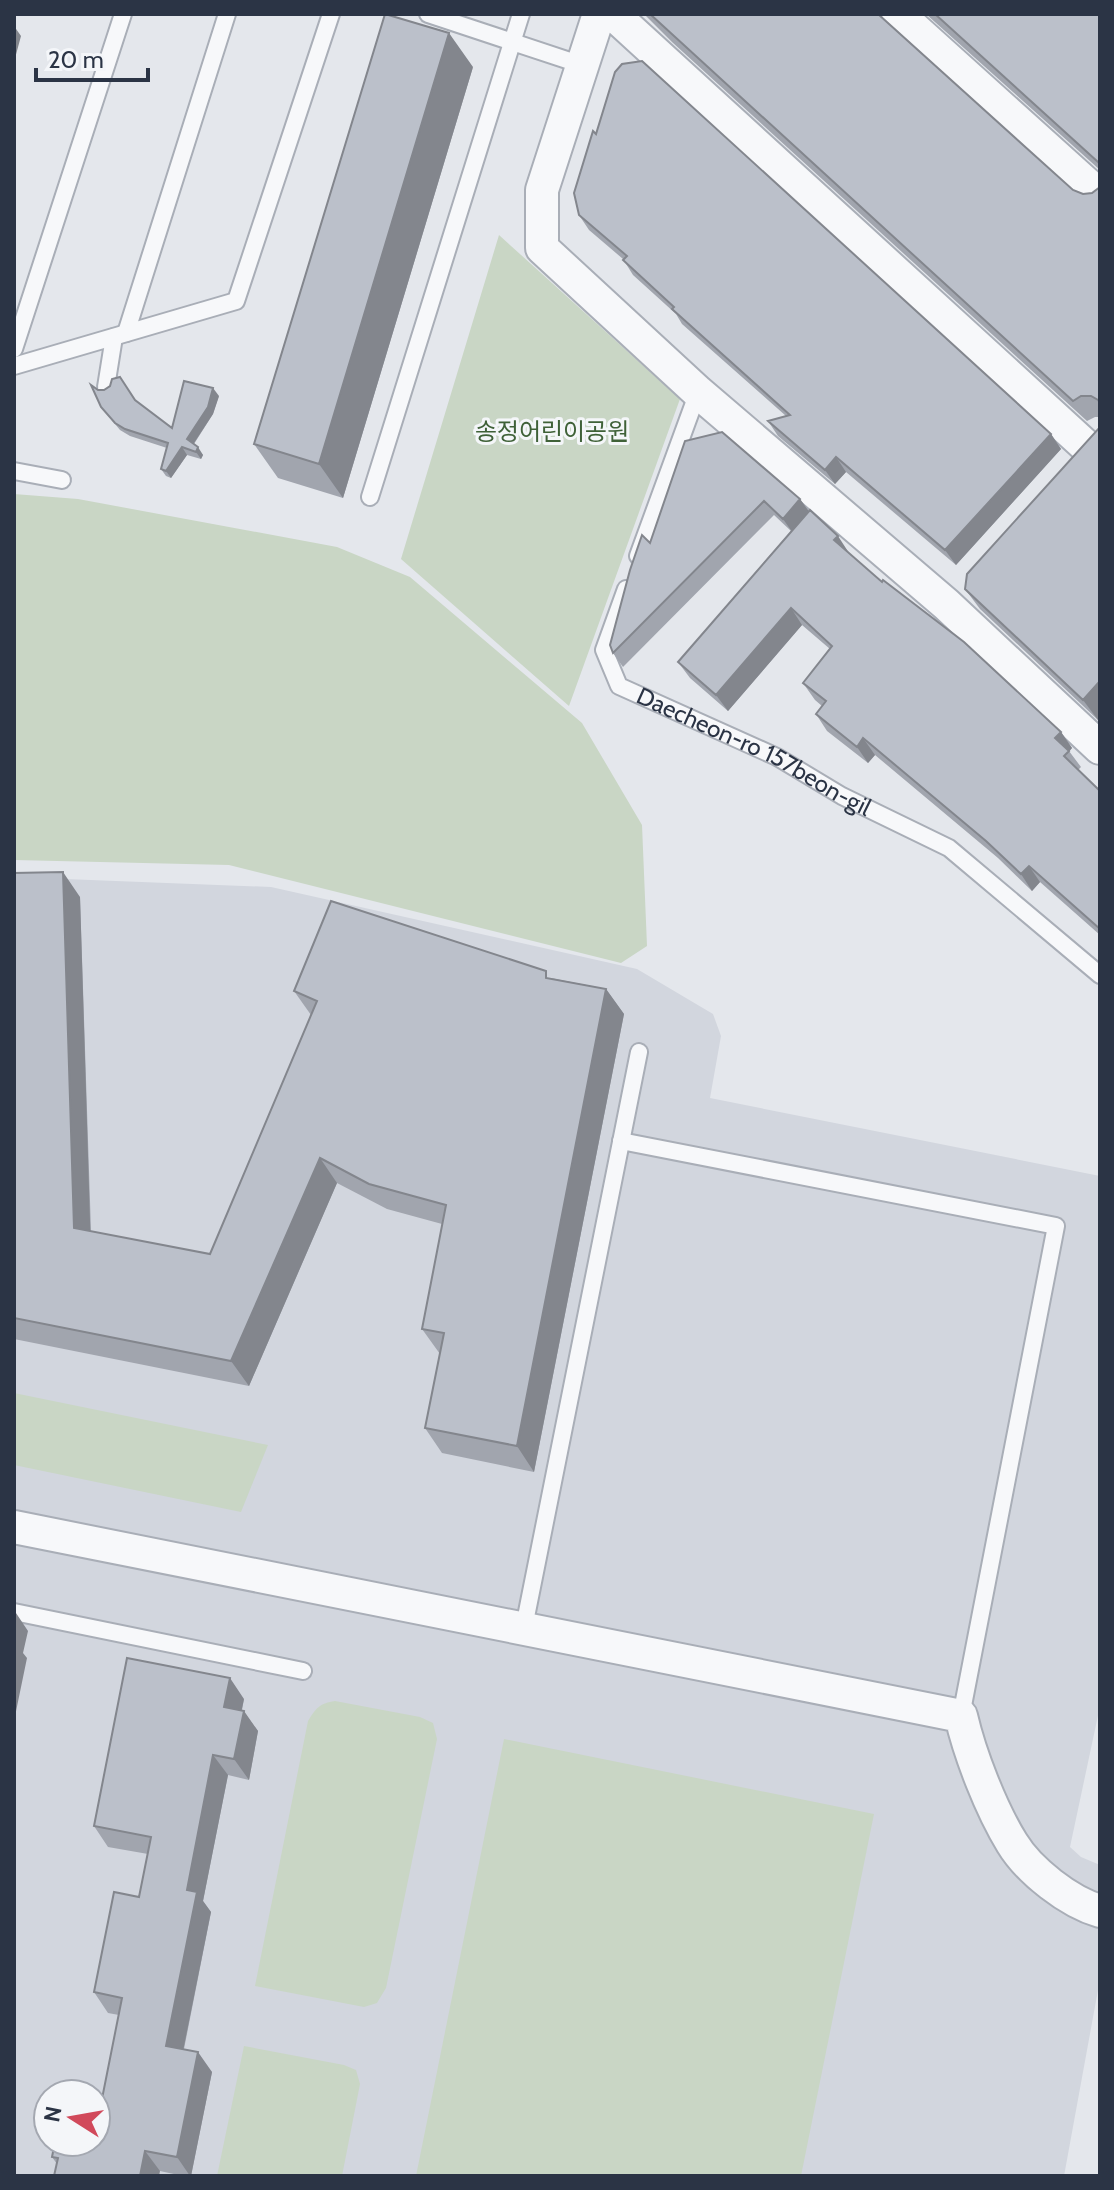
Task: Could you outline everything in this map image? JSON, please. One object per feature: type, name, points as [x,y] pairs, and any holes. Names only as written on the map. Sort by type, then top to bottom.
[{"type":"street","points":[[599,14],[542,190],[542,248],[698,392],[956,593],[1100,748]]},
{"type":"street","points":[[613,14],[1085,451]]},
{"type":"street","points":[[898,14],[1100,196]]},
{"type":"street","points":[[14,1527],[961,1716],[968,1750],[1013,1845],[1050,1884],[1085,1907],[1100,1911]]},
{"type":"lane","points":[[14,349],[123,14]]},
{"type":"lane","points":[[106,387],[120,335],[227,14]]},
{"type":"lane","points":[[14,366],[236,301],[331,14]]},
{"type":"lane","points":[[428,14],[582,65]]},
{"type":"lane","points":[[370,497],[521,14]]},
{"type":"lane","name":"Daecheon-ro 157beon-gil","points":[[698,392],[604,650],[619,686],[777,757],[842,796],[949,848],[1100,975]]},
{"type":"lane","points":[[14,471],[62,480]]},
{"type":"lane","points":[[524,1627],[639,1052]]},
{"type":"lane","points":[[621,1141],[1056,1226],[961,1716]]},
{"type":"lane","points":[[14,1612],[303,1671]]},
{"type":"shaded area","points":[[14,877],[271,887],[637,969],[713,1014],[721,1036],[710,1098],[1100,1176],[1100,1706],[1070,1847],[1081,1857],[1100,1865],[1100,1979],[1064,2176],[14,2176]]},
{"type":"green space","name":"송정어린이공원","points":[[499,235],[680,399],[569,706],[401,559]]},
{"type":"green space","points":[[14,494],[78,499],[337,547],[410,577],[582,723],[642,825],[647,946],[621,963],[229,865],[14,860]]},
{"type":"green space","points":[[14,1393],[268,1445],[241,1512],[14,1465]]},
{"type":"green space","points":[[335,1701],[420,1717],[433,1723],[437,1739],[386,1988],[377,2003],[364,2007],[255,1986],[308,1721],[319,1707]]},
{"type":"green space","points":[[504,1739],[874,1814],[801,2176],[416,2176]]},
{"type":"green space","points":[[244,2046],[356,2070],[360,2084],[342,2176],[217,2176]]},
{"type":"building","points":[[385,14],[449,33],[319,464],[254,444]]},
{"type":"building","points":[[650,14],[878,14],[1073,190],[1092,193],[1100,187],[1100,403],[1091,396],[1081,396],[1073,401]]},
{"type":"building","points":[[935,14],[1100,14],[1100,164],[1098,162]]},
{"type":"building","points":[[642,61],[1051,434],[945,550],[836,457],[825,470],[768,421],[790,415],[672,309],[674,307],[623,260],[627,256],[579,215],[574,193],[615,72],[622,64]]},
{"type":"building","points":[[120,377],[135,400],[172,428],[184,381],[213,388],[208,407],[187,439],[198,447],[196,452],[182,447],[166,471],[161,469],[168,443],[115,423],[101,407],[91,385],[104,390],[110,386],[112,379]]},
{"type":"building","points":[[1100,427],[1100,681],[1083,700],[965,589],[967,574]]},
{"type":"building","points":[[722,432],[800,499],[783,519],[764,501],[613,653],[610,645],[630,570],[642,535],[650,543],[685,441]]},
{"type":"building","points":[[810,510],[838,536],[834,540],[882,582],[964,642],[1061,732],[1055,738],[1069,751],[1064,756],[1100,791],[1100,929],[1029,866],[1021,874],[863,738],[857,747],[816,714],[826,701],[803,683],[832,646],[791,608],[716,695],[678,662]]},
{"type":"building","points":[[63,872],[74,1228],[210,1254],[317,1001],[294,991],[331,901],[546,971],[546,978],[606,989],[517,1446],[425,1428],[444,1333],[422,1329],[446,1205],[369,1184],[320,1158],[231,1361],[14,1318],[14,873]]},
{"type":"building","points":[[127,1658],[230,1678],[224,1707],[244,1711],[234,1759],[213,1755],[187,1890],[197,1892],[166,2046],[198,2052],[177,2157],[145,2151],[140,2176],[54,2176],[58,2158],[112,2158],[112,2078],[106,2078],[122,1998],[94,1992],[114,1892],[139,1897],[151,1837],[94,1826]]}]
